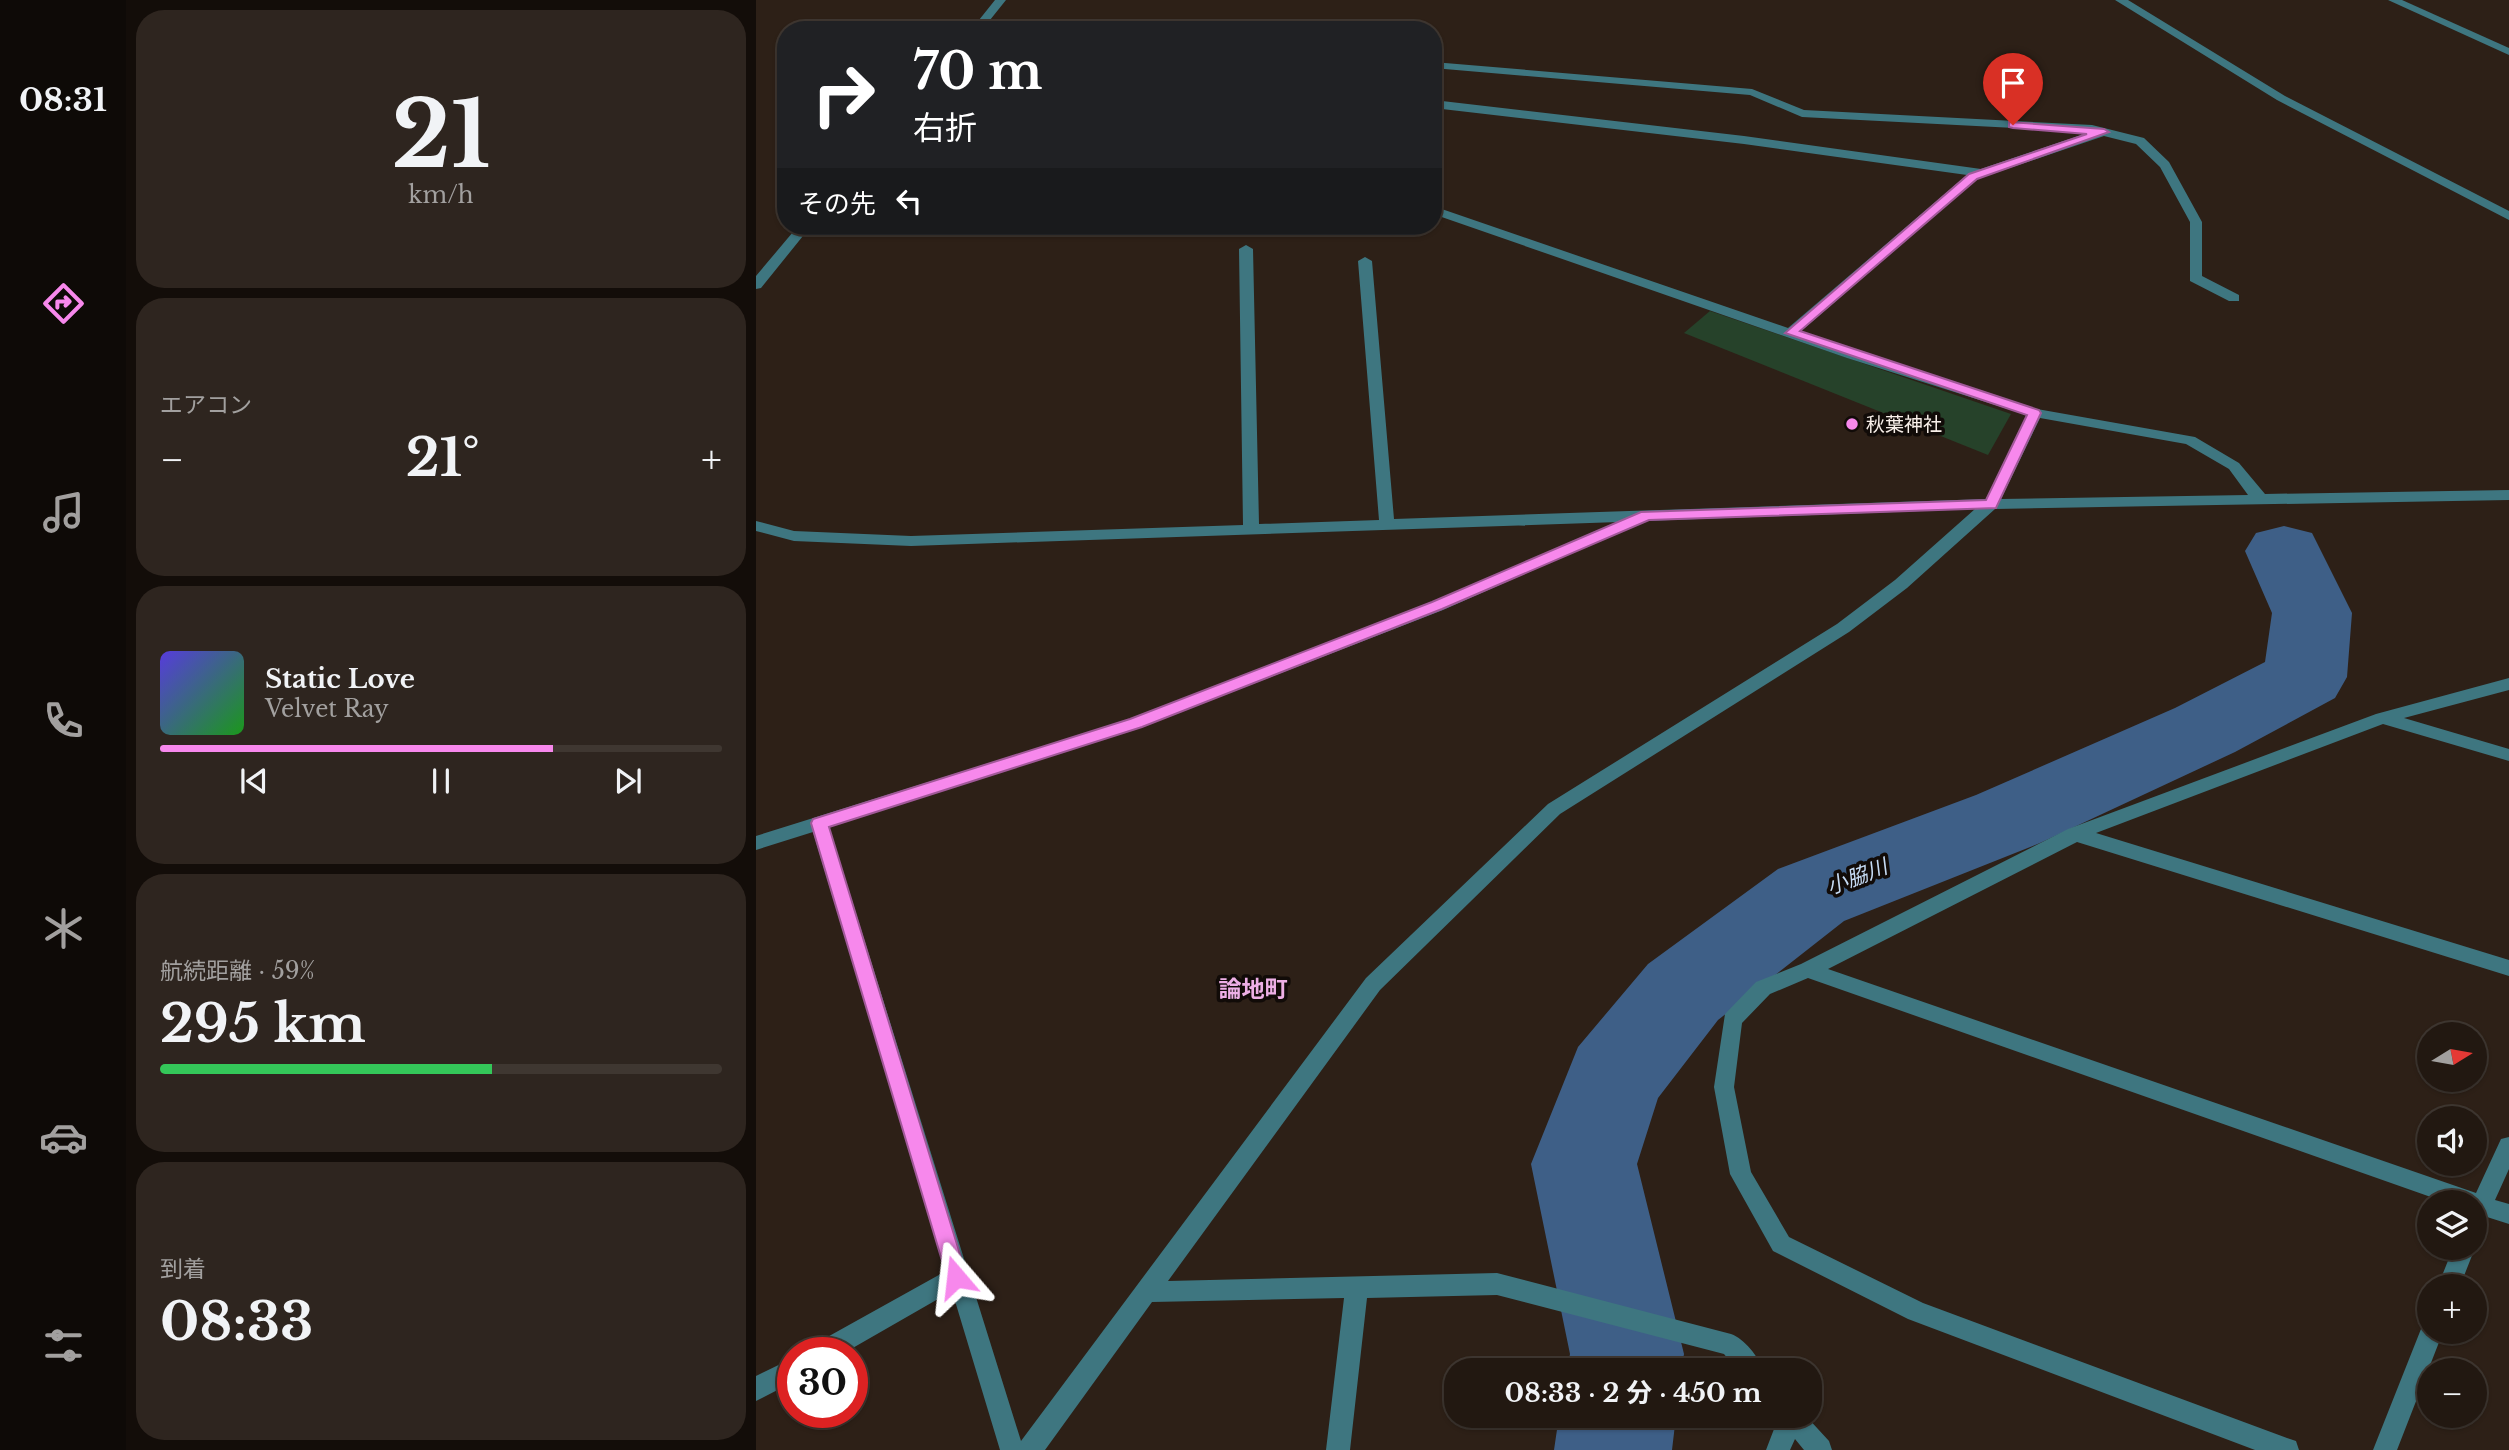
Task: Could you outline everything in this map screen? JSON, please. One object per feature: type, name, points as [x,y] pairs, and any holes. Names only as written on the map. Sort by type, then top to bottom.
[{"type":"street","points":[[984,21],[1002,0]]},
{"type":"street","points":[[2120,0],[2281,98],[2509,216]]},
{"type":"street","points":[[2393,0],[2509,52]]},
{"type":"street","points":[[1442,66],[1752,92],[1802,113],[2104,132],[2140,141],[2165,165],[2196,222],[2195,278],[2234,298]]},
{"type":"street","points":[[1442,105],[1744,140],[1983,173]]},
{"type":"street","points":[[1791,333],[1973,176],[2104,132]]},
{"type":"street","points":[[1442,213],[1791,333],[2035,413],[2190,440],[2234,466],[2260,499]]},
{"type":"street","points":[[756,285],[798,235]]},
{"type":"street","points":[[1246,249],[1251,529]]},
{"type":"street","points":[[1365,261],[1387,524]]},
{"type":"street","points":[[1042,1444],[1146,1292],[1373,984],[1554,809],[1843,628],[1901,584],[1991,504],[2035,413]]},
{"type":"street","points":[[756,526],[794,537],[911,541],[1991,504],[2509,495]]},
{"type":"street","points":[[756,843],[1136,723],[1437,606],[1646,515]]},
{"type":"street","points":[[2287,1450],[1916,1311],[1781,1244],[1741,1174],[1724,1087],[1732,1020],[1763,988],[1808,970],[2075,834],[2382,718],[2509,684]]},
{"type":"street","points":[[2382,718],[2509,755]]},
{"type":"street","points":[[819,823],[956,1277],[1012,1450]]},
{"type":"street","points":[[2075,834],[2509,968]]},
{"type":"street","points":[[1808,970],[2425,1190]]},
{"type":"street","points":[[2485,1190],[2509,1146]]},
{"type":"street","points":[[2487,1210],[2509,1214]]},
{"type":"street","points":[[849,1337],[956,1277]]},
{"type":"street","points":[[1146,1292],[1497,1283],[1731,1345],[1742,1358]]},
{"type":"street","points":[[1338,1450],[1357,1287]]},
{"type":"street","points":[[2385,1450],[2426,1344]]},
{"type":"street","points":[[756,1389],[777,1378]]},
{"type":"street","points":[[1777,1450],[1786,1428]]},
{"type":"street","points":[[1801,1428],[1820,1450]]},
{"type":"green space","points":[[1710,311],[2011,414],[1988,455],[1684,333]]},
{"type":"waterway","name":"小脇川","points":[[1626,1358],[1584,1164],[1614,1078],[1683,992],[1811,895],[2008,819],[2205,730],[2305,677],[2312,613],[2284,551]]},
{"type":"waterway","name":"小脇川","points":[[1613,1450],[1616,1428]]},
{"type":"place","name":"秋葉神社","points":[[1852,424]]},
{"type":"district","name":"論地町","points":[[1253,989]]},
{"type":"route","points":[[956,1277],[819,823],[1136,723],[1437,606],[1646,515],[1991,504],[2035,413],[1791,333],[1973,176],[2104,132],[2013,125]]}]
